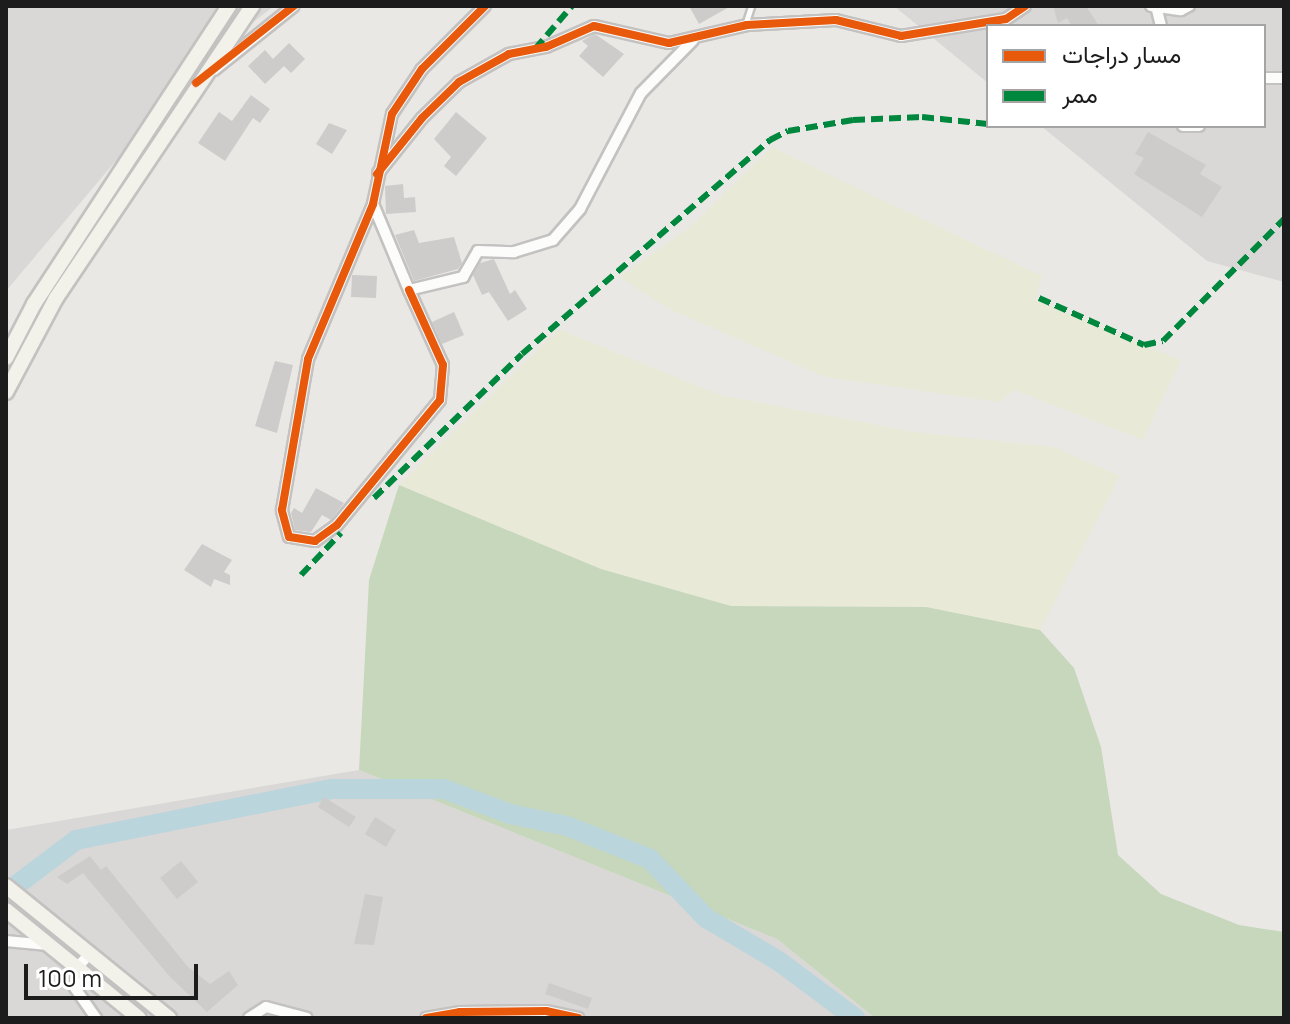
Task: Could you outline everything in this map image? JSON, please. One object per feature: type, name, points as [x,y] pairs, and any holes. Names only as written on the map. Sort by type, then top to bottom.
[{"type":"main road","points":[[6,358],[42,291],[229,6]]},
{"type":"main road","points":[[6,392],[56,298],[196,83],[252,6]]},
{"type":"main road","points":[[42,291],[56,298]]},
{"type":"main road","points":[[6,886],[169,1018]]},
{"type":"main road","points":[[11,914],[139,1018]]},
{"type":"street","points":[[196,83],[294,6]]},
{"type":"street","points":[[373,204],[443,365],[440,400],[337,525],[315,541],[289,537],[282,510],[308,359],[373,204],[376,176],[392,114],[406,88],[485,6]]},
{"type":"street","points":[[376,176],[422,118],[459,82],[509,54],[546,47],[594,26],[669,43],[745,26],[848,21],[901,36],[1006,19],[1025,6]]},
{"type":"street","points":[[1154,8],[1189,6]]},
{"type":"street","points":[[409,290],[463,277],[478,251],[514,252],[553,240],[580,209],[641,93],[693,40]]},
{"type":"street","points":[[6,941],[48,945]]},
{"type":"street","points":[[89,954],[78,967],[76,995],[96,1018]]},
{"type":"street","points":[[249,1018],[266,1007],[307,1018]]},
{"type":"street","points":[[426,1018],[546,1011],[578,1018]]},
{"type":"lane","points":[[745,26],[751,6]]},
{"type":"shaded area","points":[[6,6],[274,6],[194,68],[6,291]]},
{"type":"shaded area","points":[[894,6],[1284,6],[1284,282],[1207,261],[1043,128],[1266,128],[1266,24],[986,24],[986,81]]},
{"type":"shaded area","points":[[359,770],[777,939],[875,1018],[6,1018],[6,830]]},
{"type":"green space","points":[[772,147],[1042,276],[1035,300],[1181,360],[1143,440],[1014,390],[999,402],[825,377],[669,309],[619,277],[690,227]]},
{"type":"green space","points":[[559,329],[720,395],[915,432],[1054,447],[1120,476],[1040,630],[926,607],[731,606],[601,569],[399,485]]},
{"type":"green space","points":[[399,485],[601,569],[731,606],[926,607],[1040,630],[1074,668],[1101,747],[1118,855],[1161,894],[1239,925],[1284,932],[1284,1018],[875,1018],[777,939],[359,770],[369,580]]},
{"type":"building","points":[[689,6],[731,6],[699,24]]},
{"type":"building","points":[[1053,6],[1086,6],[1098,24],[1071,24],[1067,18],[1058,23]]},
{"type":"building","points":[[595,34],[624,54],[603,77],[579,56],[588,46],[582,41]]},
{"type":"building","points":[[289,43],[305,59],[291,73],[284,66],[265,84],[248,66],[265,50],[273,59]]},
{"type":"building","points":[[251,95],[270,109],[260,123],[253,118],[225,161],[198,143],[219,112],[232,121]]},
{"type":"building","points":[[456,112],[487,138],[456,176],[444,166],[451,157],[434,139]]},
{"type":"building","points":[[329,123],[347,130],[332,154],[316,144]]},
{"type":"building","points":[[1148,132],[1206,165],[1200,174],[1222,187],[1202,217],[1134,174],[1144,158],[1135,154]]},
{"type":"building","points":[[403,184],[404,198],[415,197],[416,212],[386,214],[385,186]]},
{"type":"building","points":[[414,230],[419,243],[454,237],[462,263],[458,269],[414,281],[395,235]]},
{"type":"building","points":[[494,259],[510,294],[515,290],[527,309],[508,321],[489,292],[482,295],[473,275],[480,263]]},
{"type":"building","points":[[352,275],[377,276],[376,298],[351,297]]},
{"type":"building","points":[[454,312],[464,335],[442,344],[432,322]]},
{"type":"building","points":[[275,361],[293,365],[277,433],[255,426]]},
{"type":"building","points":[[316,488],[344,503],[331,520],[322,515],[311,532],[295,530],[291,513],[294,508],[302,513]]},
{"type":"building","points":[[202,544],[232,560],[224,572],[230,575],[230,585],[214,579],[211,587],[184,570]]},
{"type":"building","points":[[324,797],[356,817],[349,827],[318,807]]},
{"type":"building","points":[[375,817],[396,830],[386,847],[365,834]]},
{"type":"building","points":[[90,856],[101,870],[106,866],[188,967],[210,984],[229,971],[238,985],[207,1012],[170,977],[83,873],[67,884],[57,877]]},
{"type":"building","points":[[181,861],[198,882],[177,899],[160,878]]},
{"type":"building","points":[[365,894],[383,897],[374,945],[354,944]]},
{"type":"building","points":[[549,983],[592,998],[588,1009],[545,994]]},
{"type":"waterway","points":[[6,893],[76,840],[332,789],[444,789],[510,814],[567,826],[650,859],[706,918],[780,962],[855,1018]]},
{"type":"marked path","points":[[535,49],[572,6]]},
{"type":"marked path","points":[[374,498],[522,354],[770,140],[788,131],[853,120],[922,117],[986,124]]},
{"type":"marked path","points":[[1039,298],[1144,345],[1163,341],[1284,219]]},
{"type":"marked path","points":[[301,575],[341,533]]},
{"type":"cycle path","points":[[196,83],[294,6]]},
{"type":"cycle path","points":[[409,290],[443,365],[440,400],[337,525],[315,541],[289,537],[282,510],[308,359],[373,204],[392,114],[422,69],[485,6]]},
{"type":"cycle path","points":[[377,174],[422,118],[459,82],[509,54],[546,47],[594,26],[669,43],[747,25],[836,20],[901,36],[1006,19],[1025,6]]},
{"type":"cycle path","points":[[426,1018],[460,1012],[546,1011],[578,1018]]}]
